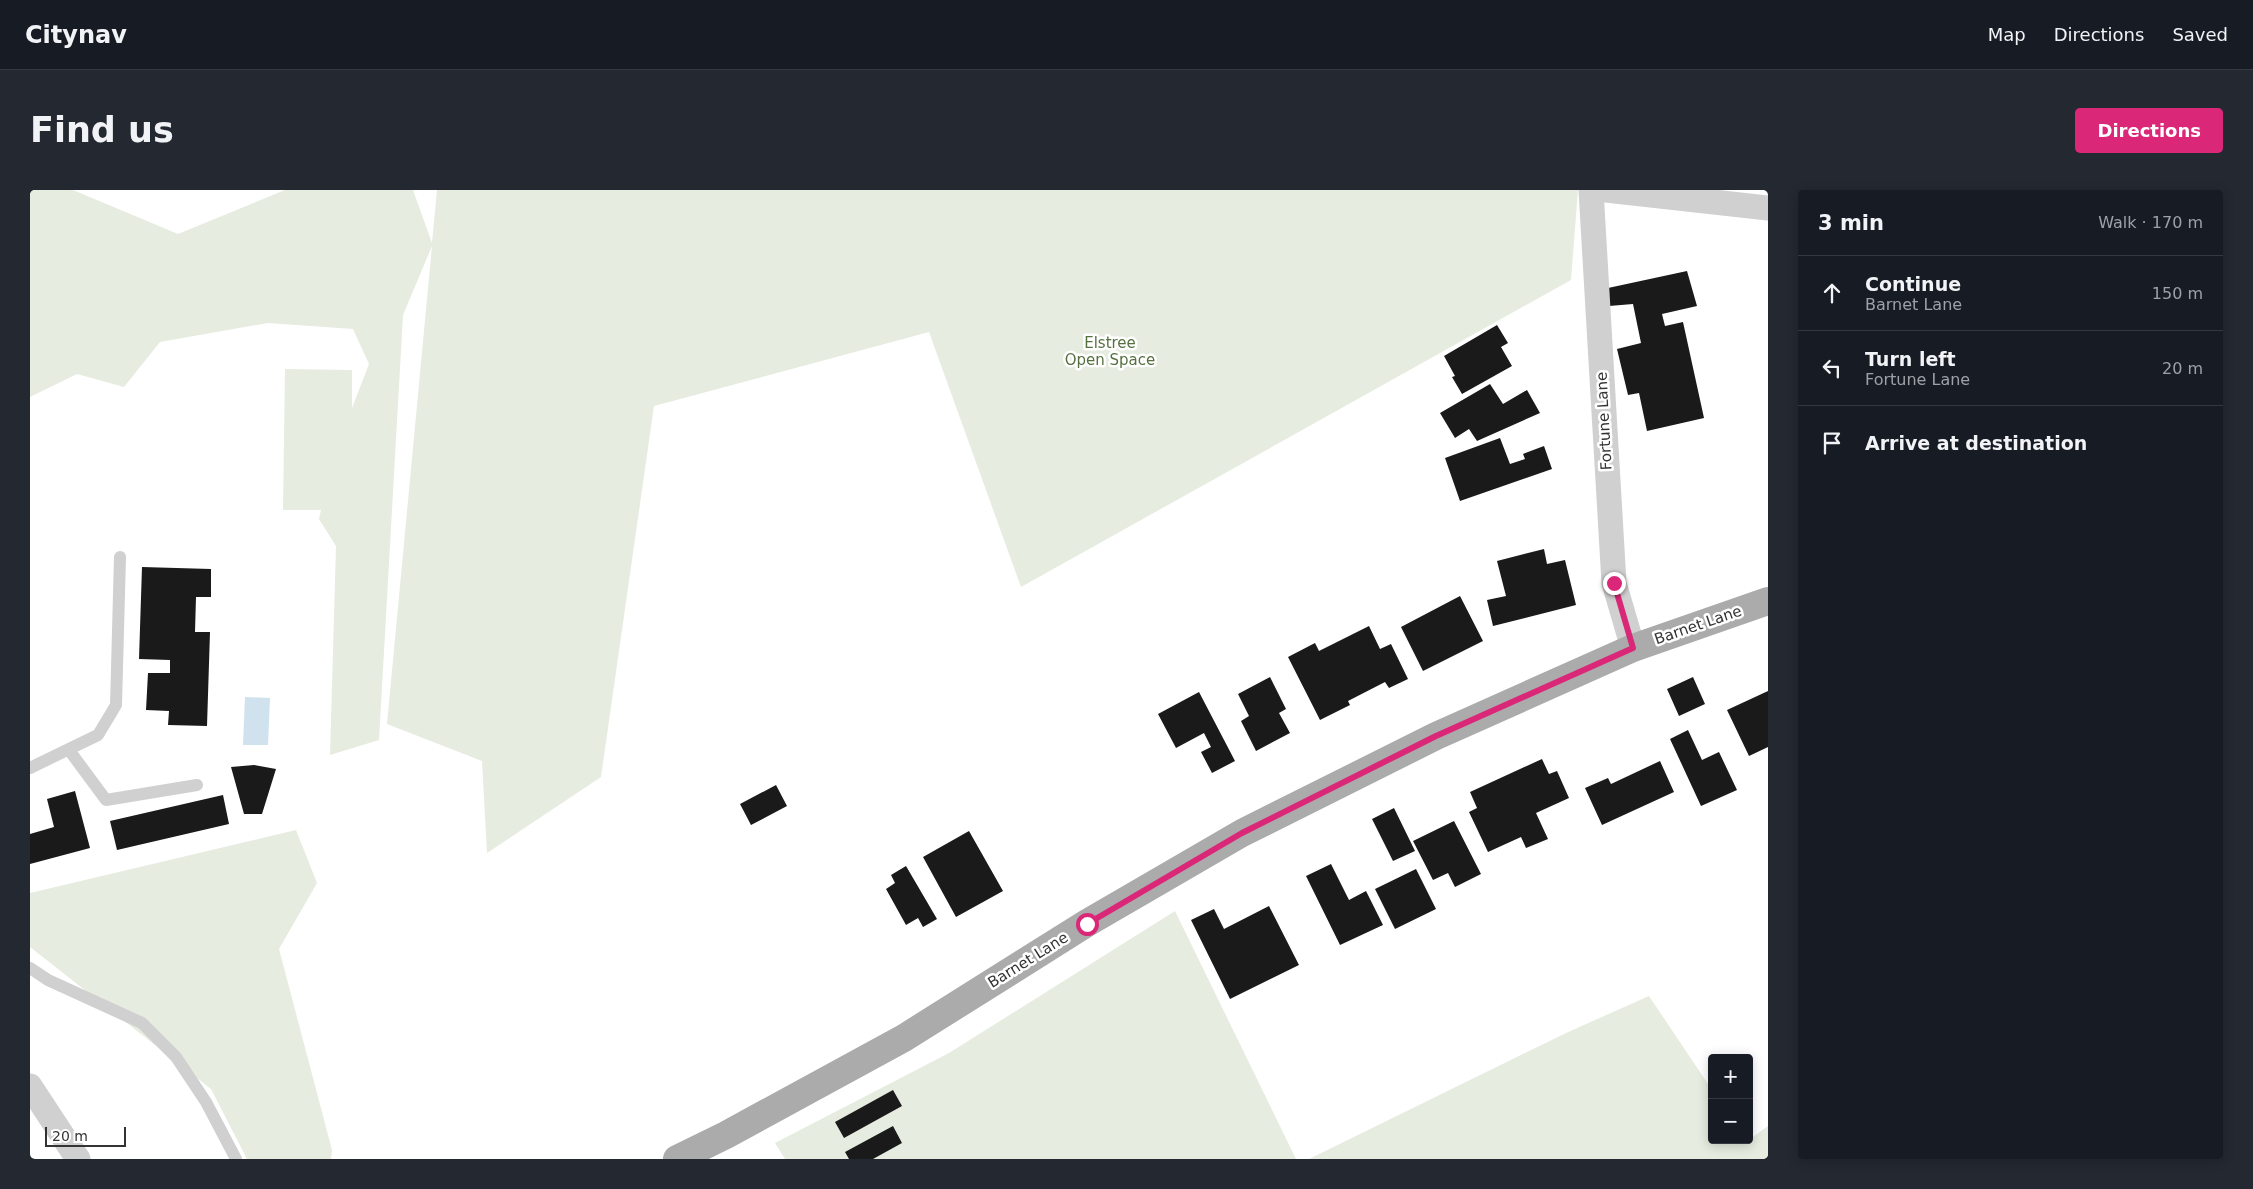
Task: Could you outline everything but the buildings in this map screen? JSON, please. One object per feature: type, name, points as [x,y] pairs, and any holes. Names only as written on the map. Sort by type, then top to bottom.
[{"type":"main road","name":"Barnet Lane","points":[[677,1159],[726,1135],[904,1038],[1087,924],[1242,833],[1436,736],[1633,648],[1768,601]]},
{"type":"street","name":"Fortune Lane","points":[[1591,190],[1614,583],[1633,648]]},
{"type":"street","points":[[1606,190],[1768,208]]},
{"type":"street","points":[[30,1086],[78,1159]]},
{"type":"lane","points":[[30,768],[98,735],[116,705],[120,557]]},
{"type":"lane","points":[[69,750],[106,800],[197,785]]},
{"type":"lane","points":[[30,968],[48,980],[142,1023],[176,1057],[206,1102],[236,1159]]},
{"type":"green space","name":"Elstree Open Space","points":[[30,190],[73,190],[178,234],[285,190],[413,190],[432,243],[437,190],[1578,190],[1571,280],[1021,587],[929,332],[654,406],[601,777],[487,853],[482,761],[387,724],[432,246],[403,315],[379,740],[330,755],[336,546],[319,519],[321,510],[283,510],[285,369],[352,370],[352,408],[369,364],[353,329],[268,323],[160,342],[124,387],[77,374],[30,397]]},
{"type":"green space","points":[[296,830],[317,883],[279,949],[332,1150],[331,1159],[247,1159],[211,1089],[30,947],[30,893]]},
{"type":"green space","points":[[1175,911],[1296,1159],[785,1159],[775,1143],[949,1053]]},
{"type":"green space","points":[[1649,996],[1708,1084],[1708,1144],[1753,1144],[1753,1137],[1768,1126],[1768,1159],[1309,1159],[1566,1033]]},
{"type":"water","points":[[245,697],[270,698],[268,745],[243,745]]},
{"type":"route","points":[[1087,924],[1242,833],[1436,736],[1633,648],[1614,583]]}]
